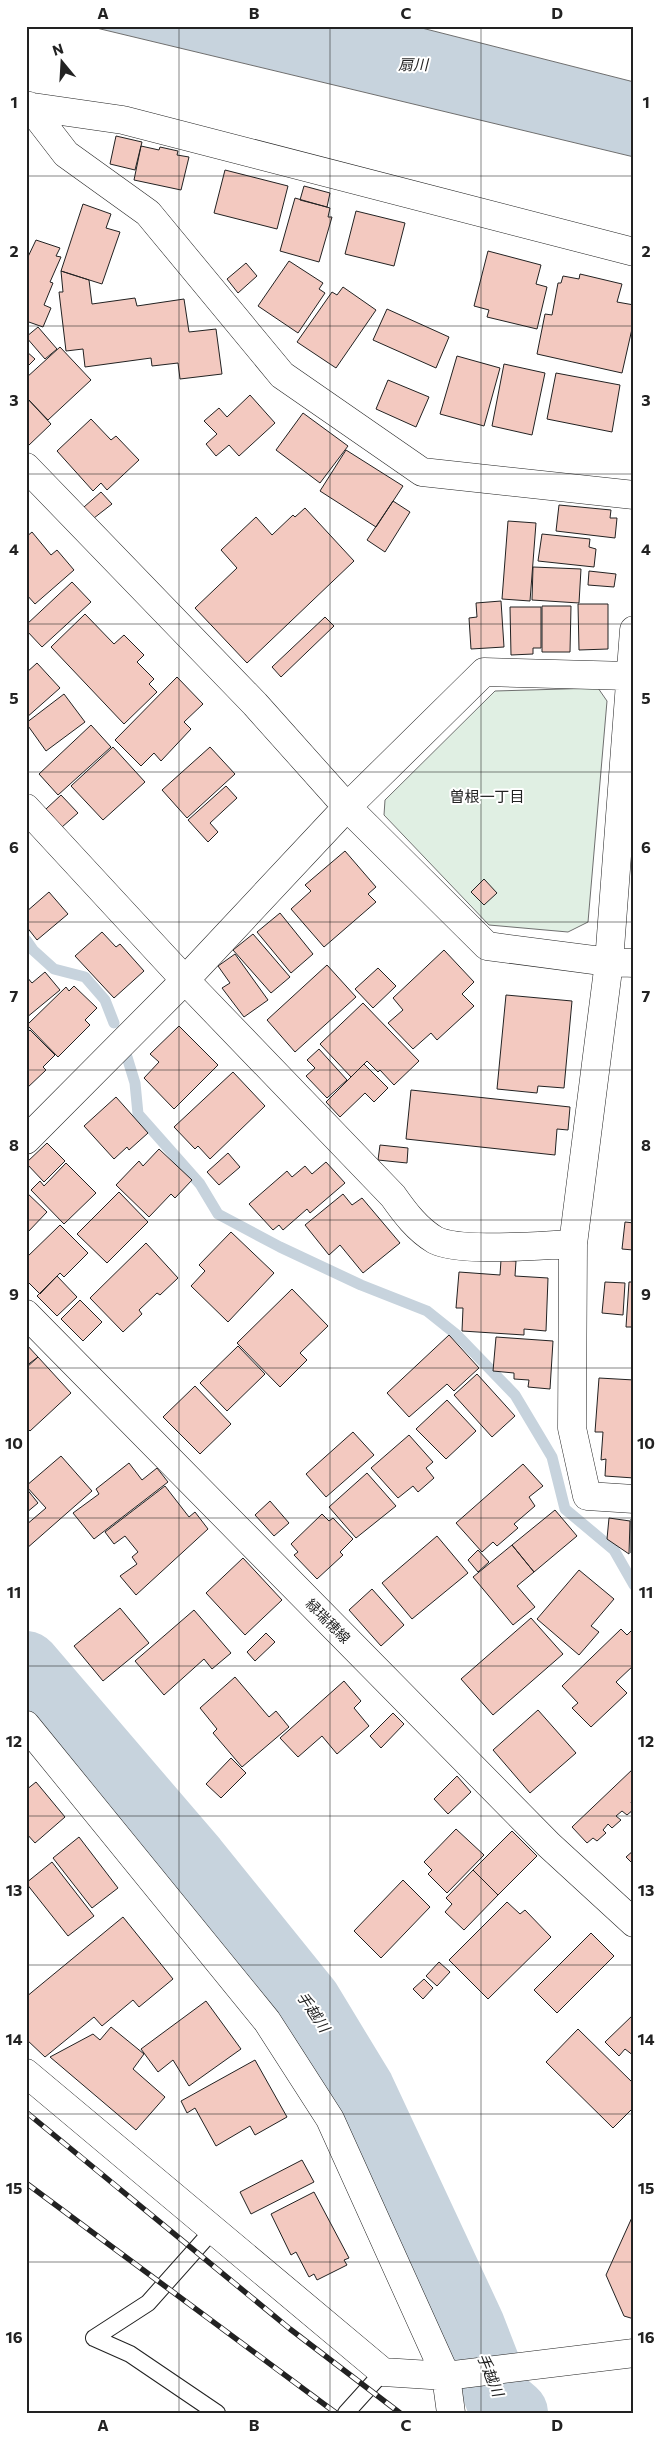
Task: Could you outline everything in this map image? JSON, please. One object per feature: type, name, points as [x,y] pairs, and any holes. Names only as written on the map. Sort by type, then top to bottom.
[{"type":"street","points":[[28,106],[123,120],[634,252]]},
{"type":"street","points":[[28,106],[66,154],[148,213],[282,375],[422,472],[634,495]]},
{"type":"street","points":[[26,467],[255,704],[346,807],[487,946],[621,962]]},
{"type":"street","points":[[634,630],[630,676],[621,962],[573,1244],[572,1428],[587,1496],[634,1499]]},
{"type":"street","points":[[26,1140],[185,980],[346,807],[484,672],[630,676]]},
{"type":"street","points":[[26,808],[185,980],[393,1196],[411,1222],[437,1241],[472,1247],[573,1244]]},
{"type":"street","name":"緑瑞穂線","points":[[26,1314],[549,1845],[634,1923]]},
{"type":"street","points":[[26,1725],[267,2021],[330,2119],[452,2375],[451,2413]]},
{"type":"street","points":[[26,2073],[383,2372],[452,2375],[634,2353]]},
{"type":"lane","points":[[213,2230],[148,2303],[94,2338],[130,2354],[217,2413]]},
{"type":"lane","points":[[346,2413],[383,2372]]},
{"type":"green space","points":[[598,688],[607,701],[588,922],[568,932],[489,925],[384,815],[385,800],[495,691]]},
{"type":"water","name":"扇川","points":[[88,26],[414,26],[634,82],[634,157]]},
{"type":"building","points":[[116,136],[142,142],[135,170],[110,164]]},
{"type":"building","points":[[141,146],[159,150],[160,147],[178,151],[177,155],[189,157],[181,190],[134,180]]},
{"type":"building","points":[[225,170],[288,186],[277,229],[214,213]]},
{"type":"building","points":[[304,186],[330,193],[327,207],[300,200]]},
{"type":"building","points":[[295,198],[330,208],[328,217],[332,217],[319,262],[280,251]]},
{"type":"building","points":[[83,204],[111,214],[106,228],[120,232],[102,284],[61,271]]},
{"type":"building","points":[[356,211],[405,223],[394,266],[345,254]]},
{"type":"building","points":[[36,240],[60,248],[56,256],[61,257],[50,282],[53,283],[44,305],[51,308],[43,327],[26,321],[26,261]]},
{"type":"building","points":[[488,251],[541,265],[536,284],[547,287],[537,329],[487,317],[489,310],[474,306]]},
{"type":"building","points":[[289,261],[323,283],[319,289],[325,293],[298,333],[258,306]]},
{"type":"building","points":[[246,263],[257,276],[238,293],[227,279]]},
{"type":"building","points":[[61,271],[89,280],[92,304],[135,298],[137,306],[184,299],[189,332],[216,329],[222,374],[180,379],[178,363],[152,366],[151,358],[85,367],[83,349],[66,351],[59,292],[63,292]]},
{"type":"building","points":[[580,274],[622,284],[617,302],[634,305],[634,320],[622,373],[537,354],[545,314],[552,315],[558,283],[561,283],[563,276],[579,279]]},
{"type":"building","points":[[343,287],[376,310],[336,368],[297,342],[332,292],[337,295]]},
{"type":"building","points":[[387,309],[449,337],[436,368],[373,340]]},
{"type":"building","points":[[38,327],[57,349],[45,359],[26,337]]},
{"type":"building","points":[[60,347],[91,380],[48,420],[26,397],[26,378]]},
{"type":"building","points":[[26,351],[35,359],[26,368]]},
{"type":"building","points":[[457,356],[500,368],[484,426],[440,414]]},
{"type":"building","points":[[504,364],[545,373],[532,435],[492,426]]},
{"type":"building","points":[[556,373],[620,385],[612,432],[547,419]]},
{"type":"building","points":[[388,380],[429,397],[416,427],[376,409]]},
{"type":"building","points":[[250,395],[275,423],[239,456],[229,445],[216,456],[206,444],[217,434],[204,421],[219,408],[227,417]]},
{"type":"building","points":[[26,397],[51,424],[28,446],[26,444]]},
{"type":"building","points":[[303,413],[348,446],[320,483],[276,450]]},
{"type":"building","points":[[91,419],[111,440],[116,436],[139,460],[107,490],[101,483],[93,491],[57,451]]},
{"type":"building","points":[[346,450],[403,486],[376,527],[320,491]]},
{"type":"building","points":[[101,492],[112,504],[94,518],[84,507]]},
{"type":"building","points":[[393,501],[410,512],[385,552],[367,540]]},
{"type":"building","points":[[559,505],[611,510],[610,518],[617,518],[615,538],[556,531]]},
{"type":"building","points":[[305,508],[354,561],[247,663],[195,608],[237,568],[221,550],[256,517],[272,535],[293,515],[295,517]]},
{"type":"building","points":[[508,521],[536,523],[530,601],[502,599]]},
{"type":"building","points":[[32,532],[51,555],[57,550],[74,570],[35,604],[26,594],[26,537]]},
{"type":"building","points":[[542,534],[590,539],[589,547],[596,549],[594,567],[538,561]]},
{"type":"building","points":[[533,567],[581,569],[579,603],[532,600]]},
{"type":"building","points":[[589,571],[616,574],[614,587],[588,585]]},
{"type":"building","points":[[72,582],[91,602],[42,647],[26,630],[26,625]]},
{"type":"building","points":[[501,601],[504,647],[471,649],[469,618],[477,617],[476,603]]},
{"type":"building","points":[[578,604],[608,604],[608,649],[579,650]]},
{"type":"building","points":[[542,606],[571,606],[570,652],[542,652]]},
{"type":"building","points":[[510,607],[541,607],[541,648],[533,648],[533,654],[511,655]]},
{"type":"building","points":[[85,614],[114,644],[124,635],[144,655],[137,662],[154,679],[149,684],[157,692],[124,724],[51,647]]},
{"type":"building","points":[[325,617],[334,626],[281,677],[272,667]]},
{"type":"building","points":[[37,663],[60,688],[26,718],[26,673]]},
{"type":"building","points":[[177,677],[203,704],[184,722],[191,729],[161,761],[154,753],[141,766],[115,740]]},
{"type":"building","points":[[64,694],[85,722],[46,751],[26,723]]},
{"type":"building","points":[[91,725],[111,747],[58,795],[39,774]]},
{"type":"building","points":[[113,747],[145,782],[103,820],[71,786]]},
{"type":"building","points":[[210,747],[235,774],[187,818],[162,790]]},
{"type":"building","points":[[226,786],[237,798],[210,823],[218,832],[208,842],[188,820]]},
{"type":"building","points":[[61,795],[78,813],[62,827],[46,809]]},
{"type":"building","points":[[345,851],[376,887],[368,894],[376,902],[324,947],[291,909],[311,891],[305,885]]},
{"type":"building","points":[[484,879],[497,893],[484,905],[471,892]]},
{"type":"building","points":[[49,892],[68,914],[37,940],[26,926],[26,912]]},
{"type":"building","points":[[280,913],[313,954],[291,973],[257,932]]},
{"type":"building","points":[[102,932],[116,947],[120,944],[144,971],[114,998],[75,956]]},
{"type":"building","points":[[253,934],[290,977],[271,993],[233,950]]},
{"type":"building","points":[[444,950],[474,982],[462,994],[474,1006],[437,1040],[431,1033],[413,1049],[388,1023],[403,1010],[393,998]]},
{"type":"building","points":[[235,954],[268,1000],[244,1017],[222,988],[230,983],[218,966]]},
{"type":"building","points":[[327,965],[356,997],[295,1052],[267,1020]]},
{"type":"building","points":[[378,968],[396,986],[373,1008],[355,989]]},
{"type":"building","points":[[45,972],[60,990],[26,1018],[26,976],[32,983]]},
{"type":"building","points":[[74,986],[97,1008],[85,1020],[90,1025],[58,1057],[27,1025],[66,987],[69,991]]},
{"type":"building","points":[[506,995],[572,1001],[564,1088],[538,1086],[537,1093],[497,1089]]},
{"type":"building","points":[[363,1003],[419,1061],[394,1085],[380,1070],[378,1072],[367,1061],[351,1077],[320,1044]]},
{"type":"building","points":[[179,1026],[218,1065],[174,1109],[144,1078],[159,1062],[150,1054]]},
{"type":"building","points":[[30,1030],[55,1055],[43,1067],[46,1070],[26,1089],[26,1033]]},
{"type":"building","points":[[319,1049],[347,1080],[327,1098],[306,1076],[315,1068],[307,1060]]},
{"type":"building","points":[[364,1064],[388,1088],[374,1102],[365,1093],[340,1117],[326,1102]]},
{"type":"building","points":[[233,1072],[265,1106],[210,1159],[198,1146],[195,1149],[174,1127]]},
{"type":"building","points":[[411,1090],[570,1107],[568,1130],[557,1129],[555,1155],[406,1139]]},
{"type":"building","points":[[116,1097],[148,1133],[129,1150],[127,1147],[114,1159],[84,1126]]},
{"type":"building","points":[[47,1143],[65,1161],[44,1182],[26,1163]]},
{"type":"building","points":[[380,1145],[408,1148],[407,1163],[378,1160]]},
{"type":"building","points":[[159,1149],[192,1180],[175,1198],[171,1194],[149,1217],[116,1185],[139,1161],[143,1166]]},
{"type":"building","points":[[228,1153],[240,1167],[219,1185],[207,1172]]},
{"type":"building","points":[[326,1162],[345,1183],[310,1213],[307,1209],[283,1230],[279,1225],[273,1230],[249,1204],[287,1171],[292,1177],[305,1166],[312,1174]]},
{"type":"building","points":[[66,1163],[96,1193],[64,1224],[31,1190],[40,1181],[44,1186]]},
{"type":"building","points":[[26,1192],[47,1212],[26,1234]]},
{"type":"building","points":[[119,1192],[148,1222],[107,1263],[77,1234]]},
{"type":"building","points":[[343,1194],[352,1205],[362,1198],[400,1243],[363,1273],[340,1245],[329,1255],[305,1225]]},
{"type":"building","points":[[625,1222],[634,1223],[634,1260],[633,1250],[622,1249]]},
{"type":"building","points":[[60,1225],[88,1253],[64,1277],[60,1273],[40,1294],[26,1280],[26,1258]]},
{"type":"building","points":[[231,1232],[274,1273],[228,1322],[191,1286],[205,1271],[199,1265]]},
{"type":"building","points":[[146,1243],[178,1278],[160,1295],[157,1293],[139,1310],[142,1314],[123,1332],[90,1298]]},
{"type":"building","points":[[501,1260],[516,1261],[515,1276],[548,1278],[546,1331],[524,1329],[524,1335],[462,1331],[463,1308],[456,1308],[459,1272],[500,1275]]},
{"type":"building","points":[[57,1276],[77,1297],[57,1316],[37,1296]]},
{"type":"building","points":[[605,1282],[625,1283],[623,1315],[602,1313]]},
{"type":"building","points":[[629,1282],[634,1282],[634,1327],[626,1327]]},
{"type":"building","points":[[292,1289],[328,1326],[300,1353],[307,1360],[280,1387],[237,1343]]},
{"type":"building","points":[[80,1300],[102,1322],[83,1341],[61,1319]]},
{"type":"building","points":[[449,1335],[479,1368],[454,1391],[447,1384],[409,1417],[387,1393]]},
{"type":"building","points":[[496,1337],[553,1341],[550,1389],[528,1387],[529,1380],[514,1379],[514,1373],[493,1371]]},
{"type":"building","points":[[26,1344],[38,1357],[26,1366]]},
{"type":"building","points":[[238,1346],[265,1374],[227,1411],[200,1383]]},
{"type":"building","points":[[38,1357],[71,1393],[30,1431],[26,1427],[26,1368]]},
{"type":"building","points":[[477,1374],[515,1416],[492,1437],[454,1395]]},
{"type":"building","points":[[599,1378],[634,1380],[634,1478],[605,1476],[606,1459],[601,1460],[603,1432],[595,1432]]},
{"type":"building","points":[[195,1386],[231,1424],[200,1454],[163,1417]]},
{"type":"building","points":[[447,1400],[476,1431],[446,1459],[416,1429]]},
{"type":"building","points":[[353,1432],[374,1455],[326,1497],[306,1474]]},
{"type":"building","points":[[409,1435],[433,1462],[426,1468],[434,1478],[418,1492],[413,1486],[398,1498],[371,1468]]},
{"type":"building","points":[[61,1456],[92,1491],[26,1549],[26,1525],[46,1508],[26,1486]]},
{"type":"building","points":[[129,1463],[142,1480],[157,1468],[168,1482],[94,1539],[73,1513],[99,1494],[96,1489]]},
{"type":"building","points":[[523,1464],[543,1486],[529,1497],[535,1506],[514,1524],[518,1528],[497,1546],[493,1542],[482,1552],[456,1523]]},
{"type":"building","points":[[367,1473],[396,1506],[356,1538],[329,1507]]},
{"type":"building","points":[[165,1486],[189,1517],[195,1512],[208,1529],[136,1595],[120,1576],[137,1564],[132,1557],[138,1552],[125,1536],[114,1544],[105,1532]]},
{"type":"building","points":[[26,1488],[38,1503],[26,1513]]},
{"type":"building","points":[[270,1501],[289,1523],[274,1536],[255,1515]]},
{"type":"building","points":[[555,1510],[577,1536],[534,1572],[512,1545]]},
{"type":"building","points":[[322,1514],[329,1521],[333,1518],[353,1539],[340,1552],[343,1555],[317,1579],[294,1555],[298,1552],[291,1544]]},
{"type":"building","points":[[609,1518],[630,1521],[629,1554],[607,1539]]},
{"type":"building","points":[[631,1519],[634,1519],[634,1553],[631,1553]]},
{"type":"building","points":[[437,1536],[468,1573],[412,1619],[382,1583]]},
{"type":"building","points":[[512,1545],[534,1572],[517,1586],[535,1607],[513,1625],[473,1577]]},
{"type":"building","points":[[478,1550],[489,1562],[478,1572],[468,1560]]},
{"type":"building","points":[[243,1558],[282,1600],[245,1635],[206,1593]]},
{"type":"building","points":[[579,1570],[614,1599],[591,1626],[599,1632],[579,1655],[537,1619]]},
{"type":"building","points":[[372,1589],[404,1625],[381,1646],[349,1610]]},
{"type":"building","points":[[120,1608],[149,1643],[103,1681],[74,1646]]},
{"type":"building","points":[[194,1610],[231,1653],[212,1669],[204,1659],[164,1695],[135,1661]]},
{"type":"building","points":[[531,1618],[563,1654],[493,1715],[461,1679]]},
{"type":"building","points":[[621,1629],[627,1635],[632,1630],[634,1632],[634,1665],[616,1682],[627,1693],[591,1727],[572,1708],[578,1703],[562,1686]]},
{"type":"building","points":[[266,1633],[275,1642],[255,1661],[247,1652]]},
{"type":"building","points":[[235,1677],[269,1717],[276,1711],[289,1727],[242,1767],[213,1733],[217,1729],[200,1708]]},
{"type":"building","points":[[344,1681],[361,1701],[354,1708],[369,1726],[337,1754],[322,1736],[298,1757],[280,1738]]},
{"type":"building","points":[[538,1710],[576,1753],[530,1793],[493,1750]]},
{"type":"building","points":[[393,1713],[404,1724],[381,1748],[370,1736]]},
{"type":"building","points":[[231,1758],[246,1773],[221,1798],[206,1784]]},
{"type":"building","points":[[634,1768],[634,1800],[631,1802],[634,1809],[627,1815],[622,1811],[616,1816],[621,1820],[612,1828],[608,1824],[603,1830],[606,1833],[597,1841],[593,1838],[587,1843],[572,1827]]},
{"type":"building","points":[[457,1776],[471,1792],[448,1814],[434,1799]]},
{"type":"building","points":[[36,1782],[65,1817],[35,1843],[26,1833],[26,1790]]},
{"type":"building","points":[[456,1829],[484,1855],[447,1893],[428,1874],[432,1870],[424,1862]]},
{"type":"building","points":[[512,1831],[537,1856],[498,1895],[473,1870]]},
{"type":"building","points":[[79,1837],[118,1888],[92,1908],[53,1858]]},
{"type":"building","points":[[634,1850],[634,1865],[626,1857]]},
{"type":"building","points":[[52,1862],[94,1916],[68,1936],[26,1883]]},
{"type":"building","points":[[473,1870],[498,1895],[464,1930],[445,1912],[452,1904],[446,1898]]},
{"type":"building","points":[[403,1880],[430,1907],[381,1958],[354,1931]]},
{"type":"building","points":[[507,1902],[520,1914],[525,1910],[551,1937],[488,1999],[449,1960]]},
{"type":"building","points":[[123,1917],[173,1979],[139,2007],[133,2000],[102,2026],[94,2017],[45,2057],[26,2039],[26,1997]]},
{"type":"building","points":[[591,1933],[614,1956],[557,2013],[534,1990]]},
{"type":"building","points":[[439,1962],[450,1972],[437,1986],[426,1976]]},
{"type":"building","points":[[424,1979],[433,1988],[423,1999],[413,1989]]},
{"type":"building","points":[[206,2001],[241,2049],[189,2086],[173,2060],[158,2072],[141,2049]]},
{"type":"building","points":[[634,2014],[634,2056],[625,2049],[619,2056],[605,2042]]},
{"type":"building","points":[[111,2027],[144,2054],[133,2069],[165,2097],[136,2130],[50,2057],[93,2034],[100,2040]]},
{"type":"building","points":[[578,2029],[634,2084],[634,2107],[613,2128],[546,2062]]},
{"type":"building","points":[[255,2060],[287,2117],[255,2135],[250,2126],[216,2146],[195,2108],[187,2113],[181,2101]]},
{"type":"building","points":[[302,2160],[314,2182],[251,2214],[240,2192]]},
{"type":"building","points":[[314,2192],[349,2258],[344,2260],[347,2265],[317,2280],[314,2274],[309,2277],[296,2252],[291,2255],[271,2214]]},
{"type":"building","points":[[634,2213],[634,2319],[624,2316],[606,2275]]},
{"type":"waterway","points":[[26,940],[33,950],[54,969],[85,977],[105,1000],[114,1023]]},
{"type":"waterway","points":[[127,1057],[135,1083],[138,1114],[200,1184],[218,1214],[280,1247],[361,1285],[427,1311],[457,1335],[515,1395],[552,1457],[565,1509],[614,1550],[634,1585]]},
{"type":"waterway","name":"手越川","points":[[26,1665],[194,1861],[307,2001],[361,2090],[471,2326],[500,2401],[514,2413]]},
{"type":"waterway","points":[[498,2413],[500,2401]]},
{"type":"railway","points":[[26,2112],[290,2329],[400,2413]]},
{"type":"railway","points":[[26,2183],[336,2413]]},
{"type":"district","name":"曽根一丁目","points":[[487,797]]}]
